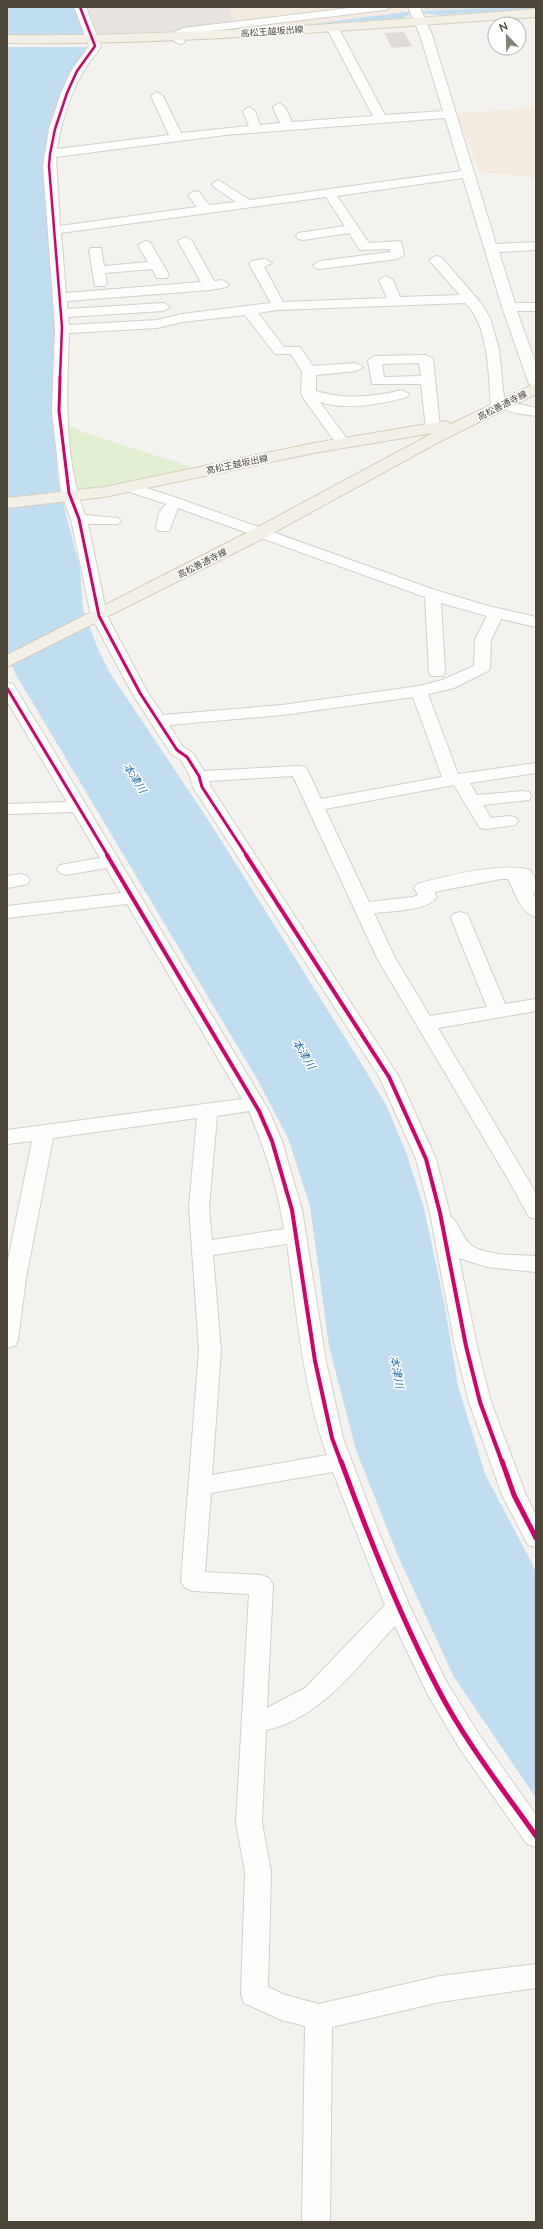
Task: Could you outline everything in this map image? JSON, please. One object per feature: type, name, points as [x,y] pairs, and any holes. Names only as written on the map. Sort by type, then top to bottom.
[{"type":"main road","name":"高松王越坂出線","points":[[7,43],[179,39],[333,29],[418,16],[536,13]]},
{"type":"main road","name":"高松王越坂出線","points":[[418,16],[536,18]]},
{"type":"main road","name":"高松王越坂出線","points":[[7,39],[92,42]]},
{"type":"main road","name":"高松善通寺線","points":[[467,423],[535,396]]},
{"type":"main road","name":"高松善通寺線","points":[[7,662],[260,533],[395,460],[433,435],[504,409]]},
{"type":"main road","name":"高松王越坂出線","points":[[7,503],[69,497],[129,487],[343,443],[433,435],[467,423]]},
{"type":"street","points":[[80,7],[94,49],[78,69],[67,95],[50,154],[49,166],[56,230],[62,329],[59,411],[66,481],[69,497],[79,518],[95,618],[157,721],[177,750],[187,757],[199,776],[202,787],[389,1077],[426,1159],[440,1213],[466,1346],[480,1402],[514,1495],[536,1538]]},
{"type":"street","points":[[179,39],[179,33],[183,32],[385,7]]},
{"type":"street","points":[[418,16],[515,325],[535,396]]},
{"type":"street","points":[[333,29],[381,120]]},
{"type":"street","points":[[157,96],[177,138]]},
{"type":"street","points":[[279,107],[288,127]]},
{"type":"street","points":[[249,111],[256,129]]},
{"type":"street","points":[[50,154],[256,129],[450,114]]},
{"type":"street","points":[[56,230],[207,211],[468,174]]},
{"type":"street","points":[[218,184],[249,205]]},
{"type":"street","points":[[320,266],[397,255],[396,244],[366,247],[330,194]]},
{"type":"street","points":[[194,195],[207,211]]},
{"type":"street","points":[[221,209],[231,220]]},
{"type":"street","points":[[303,236],[354,229]]},
{"type":"street","points":[[60,298],[216,285],[185,241]]},
{"type":"street","points":[[145,245],[169,290]]},
{"type":"street","points":[[491,248],[536,246]]},
{"type":"street","points":[[96,251],[102,295]]},
{"type":"street","points":[[436,260],[469,297],[468,299]]},
{"type":"street","points":[[265,263],[256,264],[279,306]]},
{"type":"street","points":[[98,270],[156,265]]},
{"type":"street","points":[[386,280],[396,303]]},
{"type":"street","points":[[62,329],[157,324],[182,318],[249,311],[279,306],[396,303],[468,299],[473,302],[483,320],[493,347],[504,409]]},
{"type":"street","points":[[61,313],[163,307]]},
{"type":"street","points":[[509,307],[536,307]]},
{"type":"street","points":[[249,311],[280,352],[295,350],[309,371],[310,380],[308,393],[343,443]]},
{"type":"street","points":[[483,320],[515,325]]},
{"type":"street","points":[[429,380],[377,384],[372,360],[426,357],[429,380],[433,435]]},
{"type":"street","points":[[309,371],[356,367]]},
{"type":"street","points":[[308,393],[332,401],[382,399],[402,394]]},
{"type":"street","points":[[129,487],[175,502],[433,595],[496,615],[536,622]]},
{"type":"street","points":[[164,528],[167,513],[175,502]]},
{"type":"street","points":[[79,518],[113,521]]},
{"type":"street","points":[[433,595],[442,632],[442,664]]},
{"type":"street","points":[[157,721],[282,710],[419,691],[448,684],[482,668],[480,646],[484,631],[496,615]]},
{"type":"street","points":[[7,688],[253,1104],[272,1141],[292,1210],[316,1361],[332,1438],[342,1461],[367,1533],[398,1606],[445,1701],[469,1741],[536,1836]]},
{"type":"street","points":[[419,691],[455,780],[472,801],[486,824],[509,821]]},
{"type":"street","points":[[316,805],[455,780],[536,768]]},
{"type":"street","points":[[199,776],[299,771],[386,958],[427,1023],[518,1178],[536,1212]]},
{"type":"street","points":[[472,801],[523,796]]},
{"type":"street","points":[[7,809],[78,807]]},
{"type":"street","points":[[66,869],[111,862]]},
{"type":"street","points":[[364,909],[417,902],[428,897],[423,888],[501,873],[515,875],[524,874],[530,886],[536,888]]},
{"type":"street","points":[[515,875],[529,903],[536,911]]},
{"type":"street","points":[[7,911],[132,898]]},
{"type":"street","points":[[460,918],[496,1004],[497,1012]]},
{"type":"street","points":[[427,1023],[536,1005]]},
{"type":"street","points":[[7,1137],[253,1104]]},
{"type":"street","points":[[208,1110],[199,1207],[210,1350],[193,1581],[261,1585],[249,1823],[258,1872],[254,1994],[281,2007],[319,2017],[440,1989],[536,1976]]},
{"type":"street","points":[[7,1340],[11,1279],[44,1132]]},
{"type":"street","points":[[440,1213],[463,1250],[468,1254],[495,1260],[536,1264]]},
{"type":"street","points":[[202,1249],[296,1235]]},
{"type":"street","points":[[201,1486],[342,1461]]},
{"type":"street","points":[[255,1720],[276,1717],[314,1696],[398,1606]]},
{"type":"street","points":[[316,2222],[319,2017]]},
{"type":"shaded area","points":[[83,7],[229,7],[235,24],[142,35],[99,36],[91,34]]},
{"type":"shaded area","points":[[229,7],[372,7],[235,24]]},
{"type":"shaded area","points":[[404,7],[406,12],[301,25],[191,33],[191,31]]},
{"type":"shaded area","points":[[423,7],[510,7],[425,11]]},
{"type":"shaded area","points":[[536,108],[536,178],[516,175],[480,173],[456,113]]},
{"type":"green space","points":[[67,424],[82,432],[198,469],[122,486],[72,492]]},
{"type":"water","name":"本津川","points":[[7,7],[75,7],[88,48],[54,123],[56,308],[52,399],[58,482],[80,569],[83,609],[98,649],[110,673],[207,818],[366,1071],[387,1107],[406,1152],[424,1208],[444,1302],[458,1386],[485,1474],[536,1571],[536,1798],[454,1677],[398,1556],[356,1450],[329,1346],[310,1206],[288,1138],[257,1079],[15,673],[7,655]]},
{"type":"water","points":[[536,7],[536,9],[436,15],[419,14],[402,18],[303,25],[406,12]]},
{"type":"pier","points":[[7,36],[87,36],[90,47],[7,47]]},
{"type":"building","points":[[404,32],[412,46],[392,48],[384,33]]},
{"type":"cycle path","points":[[80,7],[89,34],[93,37],[95,46],[77,71],[67,93],[55,129],[49,166],[62,327],[59,411],[69,493],[79,519],[99,616],[140,693],[177,750],[187,757],[199,776],[202,787],[389,1077],[426,1159],[440,1213],[466,1346],[480,1402],[514,1495],[536,1538]]},
{"type":"cycle path","points":[[7,688],[259,1111],[272,1141],[292,1210],[315,1361],[332,1438],[367,1533],[398,1607],[437,1688],[469,1741],[536,1836]]}]
